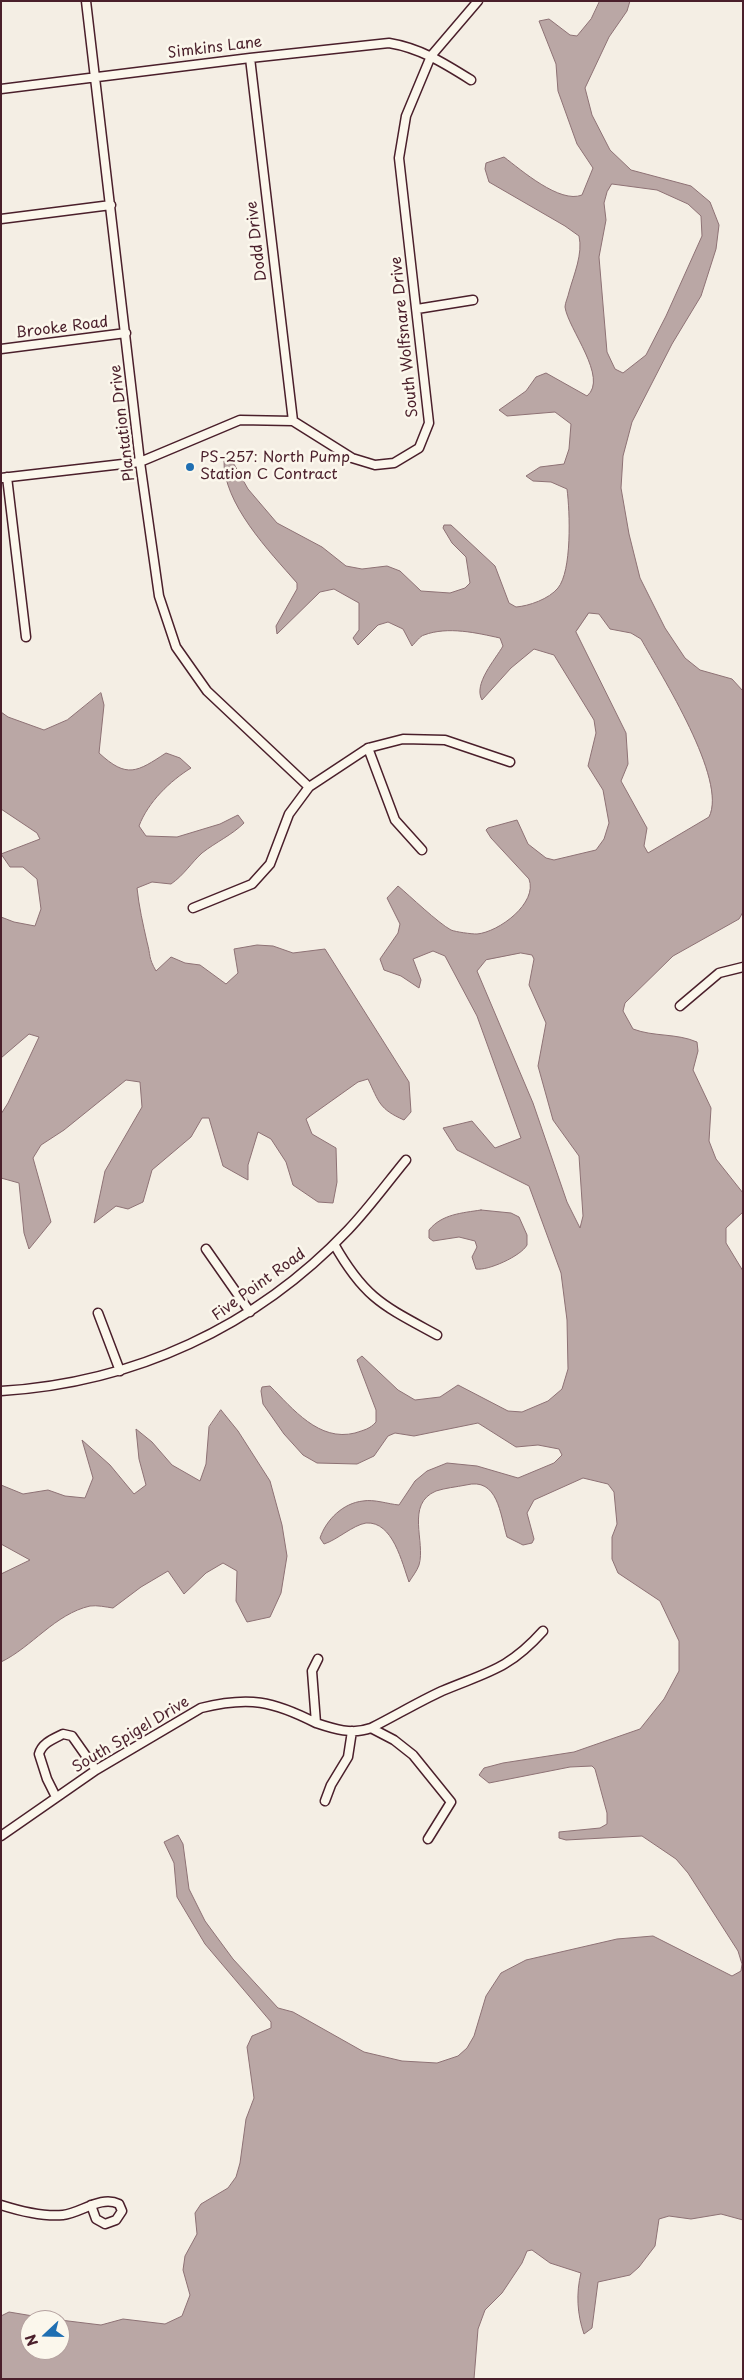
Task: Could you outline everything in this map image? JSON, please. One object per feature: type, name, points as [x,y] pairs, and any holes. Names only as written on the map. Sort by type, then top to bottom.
[{"type":"street","name":"Plantation Drive","points":[[86,1],[140,462],[159,596],[176,647],[206,691],[309,787]]},
{"type":"street","name":"South Wolfsnare Drive","points":[[293,421],[352,458],[376,465],[394,463],[419,448],[429,423],[399,158],[406,116],[431,56],[478,1]]},
{"type":"street","name":"Simkins Lane","points":[[1,89],[389,43],[407,46],[431,56],[471,80]]},
{"type":"street","name":"Dodd Drive","points":[[250,58],[293,421]]},
{"type":"street","points":[[1,219],[111,205]]},
{"type":"street","points":[[417,309],[473,300]]},
{"type":"street","name":"Brooke Road","points":[[1,349],[126,334]]},
{"type":"street","points":[[26,637],[4,477],[140,462],[240,420],[293,421]]},
{"type":"street","points":[[193,908],[252,884],[270,864],[289,814],[309,787],[368,748],[403,739],[445,740],[510,762]]},
{"type":"street","points":[[368,748],[395,820],[422,850]]},
{"type":"street","points":[[680,1006],[719,973],[743,967]]},
{"type":"street","name":"Five Point Road","points":[[1,1390],[80,1381],[120,1371],[184,1348],[250,1312],[305,1272],[334,1244],[406,1160]]},
{"type":"street","points":[[334,1244],[358,1284],[370,1295],[382,1305],[437,1336]]},
{"type":"street","points":[[206,1249],[250,1312]]},
{"type":"street","points":[[98,1313],[120,1371]]},
{"type":"street","name":"South Spigel Drive","points":[[1,1836],[96,1770],[190,1713],[215,1705],[265,1702],[290,1709],[316,1723],[331,1728],[352,1731],[371,1728],[442,1691],[504,1666],[517,1658],[543,1631]]},
{"type":"street","points":[[316,1723],[312,1671],[318,1659]]},
{"type":"street","points":[[371,1728],[394,1740],[413,1755],[451,1802],[428,1840]]},
{"type":"street","points":[[325,1801],[330,1785],[348,1757],[352,1731]]},
{"type":"street","points":[[56,1797],[47,1779],[39,1754],[43,1746],[53,1739],[63,1734],[72,1736],[96,1770]]},
{"type":"street","points":[[1,2205],[34,2213],[57,2215],[70,2214],[91,2205]]},
{"type":"shaded area","points":[[600,1],[630,1],[627,11],[609,37],[585,88],[592,115],[610,150],[631,170],[691,186],[710,202],[719,225],[716,249],[701,296],[672,344],[632,422],[623,456],[621,488],[629,534],[640,578],[665,628],[685,658],[700,670],[732,679],[743,691],[743,912],[739,919],[673,956],[625,1003],[623,1011],[633,1029],[681,1037],[697,1042],[698,1051],[693,1070],[711,1108],[709,1141],[716,1159],[743,1193],[743,1212],[726,1228],[726,1243],[743,1271],[743,2220],[721,2214],[691,2219],[669,2216],[659,2219],[655,2246],[639,2267],[630,2275],[598,2282],[592,2328],[584,2334],[578,2304],[578,2288],[581,2273],[550,2263],[532,2250],[527,2251],[522,2263],[502,2293],[485,2310],[478,2329],[474,2379],[1,2379],[1,2316],[9,2312],[20,2314],[20,2360],[70,2360],[70,2321],[101,2325],[123,2319],[165,2324],[182,2316],[190,2295],[183,2270],[185,2256],[197,2234],[195,2213],[201,2204],[228,2188],[236,2177],[240,2163],[246,2119],[254,2098],[247,2047],[252,2036],[271,2028],[271,2022],[205,1944],[177,1897],[174,1863],[164,1842],[178,1835],[183,1844],[189,1889],[205,1921],[233,1959],[278,2008],[293,2012],[364,2052],[402,2061],[437,2063],[458,2056],[467,2048],[474,2036],[486,1996],[501,1973],[526,1960],[617,1939],[653,1936],[732,1976],[741,1971],[742,1964],[738,1951],[688,1873],[676,1859],[642,1836],[566,1840],[559,1838],[559,1832],[600,1828],[607,1824],[607,1813],[595,1769],[592,1766],[570,1767],[489,1783],[479,1775],[484,1768],[503,1763],[574,1752],[640,1729],[664,1699],[679,1671],[679,1641],[660,1601],[618,1573],[612,1559],[612,1537],[617,1524],[614,1492],[608,1484],[583,1478],[534,1500],[527,1513],[534,1539],[532,1543],[523,1545],[507,1537],[496,1499],[485,1487],[477,1484],[436,1491],[427,1497],[421,1505],[418,1524],[419,1565],[409,1582],[395,1545],[383,1529],[375,1524],[361,1524],[324,1544],[320,1538],[326,1525],[342,1509],[356,1502],[372,1501],[399,1505],[415,1481],[427,1471],[447,1463],[477,1466],[518,1478],[554,1463],[562,1455],[559,1449],[538,1445],[516,1447],[478,1423],[414,1436],[395,1433],[388,1436],[374,1456],[357,1464],[317,1463],[303,1455],[284,1434],[263,1404],[261,1391],[262,1387],[270,1386],[308,1422],[330,1433],[342,1435],[364,1430],[376,1422],[376,1410],[357,1360],[362,1356],[398,1390],[415,1400],[440,1397],[458,1385],[508,1411],[522,1412],[548,1401],[562,1389],[568,1369],[567,1320],[561,1273],[529,1186],[457,1150],[443,1128],[472,1121],[495,1148],[521,1138],[477,1016],[445,956],[433,951],[413,959],[421,980],[419,988],[401,976],[384,970],[380,959],[398,933],[400,924],[387,898],[398,886],[445,927],[451,930],[477,934],[486,932],[496,928],[515,915],[528,897],[529,879],[491,838],[486,830],[488,828],[517,820],[528,844],[546,858],[554,860],[596,850],[604,839],[609,823],[603,790],[588,766],[596,733],[594,720],[554,655],[534,649],[511,668],[482,700],[480,687],[486,672],[503,646],[500,638],[462,631],[443,631],[422,636],[412,646],[403,629],[388,622],[378,625],[358,645],[353,638],[359,630],[359,603],[334,589],[320,592],[277,634],[276,626],[297,589],[297,583],[262,542],[239,509],[225,476],[224,459],[230,457],[248,489],[277,523],[322,547],[346,566],[362,569],[387,566],[400,571],[421,591],[450,593],[465,588],[470,583],[466,557],[452,543],[443,528],[444,525],[451,525],[495,566],[509,603],[516,607],[527,605],[544,599],[558,588],[563,580],[568,555],[569,512],[567,489],[551,482],[533,481],[526,476],[540,467],[564,464],[569,449],[571,424],[555,412],[507,416],[499,410],[526,391],[536,377],[546,373],[587,396],[592,388],[593,378],[590,366],[565,307],[579,257],[579,236],[489,182],[485,169],[486,163],[504,157],[530,177],[552,190],[563,195],[582,195],[593,168],[577,144],[558,91],[556,64],[539,21],[549,19],[570,35],[577,36],[591,19]],"holes":[[[612,184],[657,190],[688,204],[701,216],[702,236],[646,355],[623,373],[615,369],[607,352],[599,257],[606,220],[604,203],[607,192]],[[589,613],[599,614],[610,629],[631,633],[641,639],[690,728],[709,779],[712,800],[709,817],[648,853],[644,846],[647,828],[621,781],[628,764],[626,733],[576,632]],[[521,953],[532,955],[534,959],[529,985],[546,1023],[538,1066],[553,1120],[579,1156],[583,1216],[580,1228],[567,1202],[533,1103],[477,971],[486,960]]]},
{"type":"shaded area","points":[[101,693],[104,705],[99,753],[117,767],[125,769],[132,770],[147,765],[166,753],[180,758],[191,768],[160,793],[148,809],[139,826],[146,836],[177,837],[220,824],[238,815],[244,823],[202,853],[171,884],[152,882],[137,888],[150,956],[156,971],[171,957],[185,963],[200,965],[226,984],[238,973],[234,949],[257,945],[273,946],[293,953],[325,949],[409,1082],[411,1112],[404,1120],[389,1112],[381,1104],[368,1079],[358,1082],[306,1119],[312,1134],[336,1148],[337,1182],[333,1203],[318,1202],[293,1185],[286,1162],[271,1139],[258,1132],[248,1165],[248,1180],[223,1166],[209,1118],[202,1118],[191,1137],[152,1170],[143,1202],[128,1209],[116,1206],[94,1223],[105,1171],[142,1107],[140,1082],[126,1080],[64,1130],[41,1145],[33,1158],[51,1222],[29,1249],[24,1233],[19,1183],[1,1178],[1,1114],[39,1037],[29,1034],[1,1058],[1,917],[14,922],[35,926],[41,909],[37,879],[23,867],[10,867],[1,854],[40,839],[37,833],[1,809],[1,712],[8,717],[44,730],[67,720]]},
{"type":"shaded area","points":[[481,1210],[511,1213],[519,1217],[527,1235],[527,1245],[518,1254],[504,1262],[488,1268],[476,1269],[472,1257],[477,1247],[475,1241],[459,1237],[433,1241],[429,1238],[429,1230],[446,1217]]},
{"type":"shaded area","points":[[221,1410],[238,1431],[270,1481],[282,1525],[287,1556],[281,1593],[270,1617],[247,1622],[236,1601],[237,1571],[223,1563],[206,1573],[184,1594],[168,1571],[141,1587],[113,1608],[90,1606],[77,1610],[55,1623],[12,1656],[1,1662],[1,1574],[30,1560],[1,1544],[1,1485],[23,1494],[48,1490],[65,1496],[85,1498],[93,1478],[82,1440],[110,1465],[134,1494],[146,1485],[139,1459],[136,1429],[152,1442],[172,1465],[200,1481],[206,1464],[209,1427]]},
{"type":"place","name":"PS-257: North Pump Station C Contract","points":[[190,467]]}]
